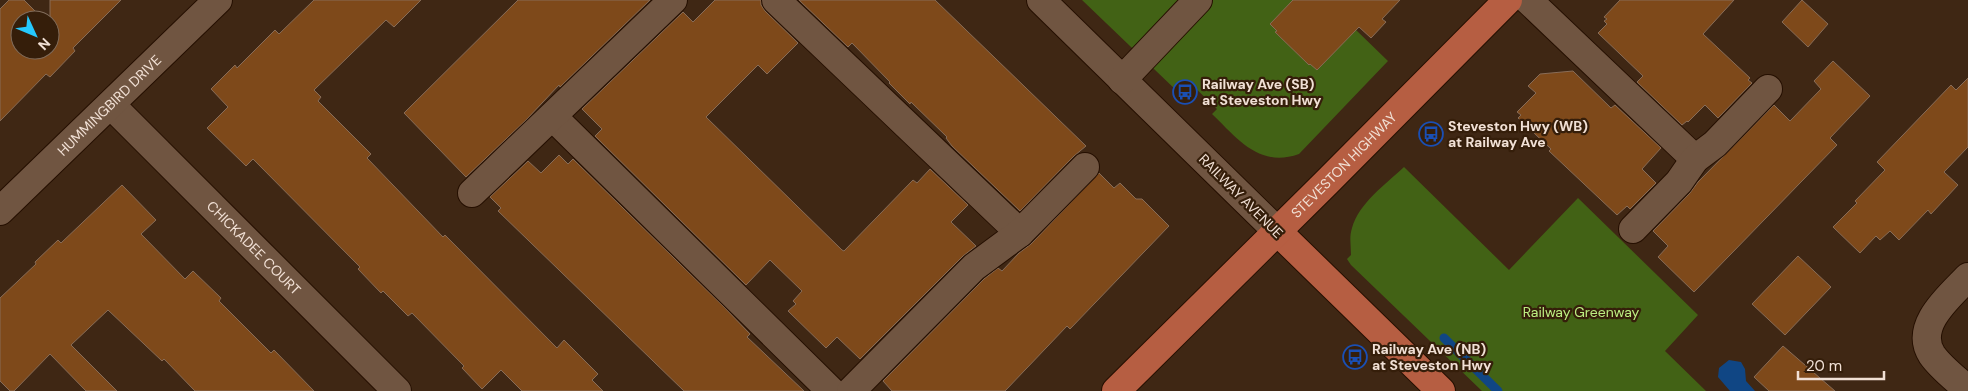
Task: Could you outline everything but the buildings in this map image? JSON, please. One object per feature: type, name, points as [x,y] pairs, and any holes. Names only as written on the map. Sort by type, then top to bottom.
[{"type":"main road","name":"STEVESTON HIGHWAY","points":[[1116,391],[1278,232],[1508,0]]},
{"type":"main road","name":"RAILWAY AVENUE","points":[[1278,232],[1441,391]]},
{"type":"street","name":"HUMMINGBIRD DRIVE","points":[[0,211],[218,0]]},
{"type":"street","points":[[472,193],[673,0]]},
{"type":"street","points":[[776,0],[1020,233]]},
{"type":"street","name":"RAILWAY AVENUE","points":[[1041,0],[1278,232]]},
{"type":"street","points":[[1122,80],[1198,0]]},
{"type":"street","points":[[1528,0],[1695,159]]},
{"type":"street","points":[[1633,229],[1679,182],[1695,159],[1715,144],[1768,89]]},
{"type":"street","name":"CHICKADEE COURT","points":[[111,105],[397,391]]},
{"type":"street","points":[[553,117],[831,391]]},
{"type":"street","points":[[851,391],[974,267],[1020,233],[1085,167]]},
{"type":"street","points":[[1968,277],[1941,306],[1929,325],[1927,335],[1927,346],[1933,356],[1968,390]]},
{"type":"green space","points":[[1082,0],[1325,0],[1388,61],[1299,154],[1272,157],[1250,149],[1231,133],[1212,114],[1217,109],[1189,82],[1178,92]]},
{"type":"green space","name":"Railway Greenway","points":[[1404,167],[1509,270],[1578,198],[1698,315],[1665,351],[1706,391],[1482,391],[1347,259],[1351,255],[1350,238],[1352,228],[1361,210],[1374,194]]},
{"type":"water","points":[[1729,360],[1741,362],[1745,369],[1746,381],[1755,391],[1730,391],[1718,377],[1719,368]]},
{"type":"waterway","points":[[1444,338],[1498,391]]},
{"type":"place","name":"Railway Ave (SB) at Steveston Hwy","points":[[1185,92]]},
{"type":"place","name":"Steveston Hwy (WB) at Railway Ave","points":[[1431,134]]},
{"type":"place","name":"Railway Ave (NB) at Steveston Hwy","points":[[1355,357]]}]
